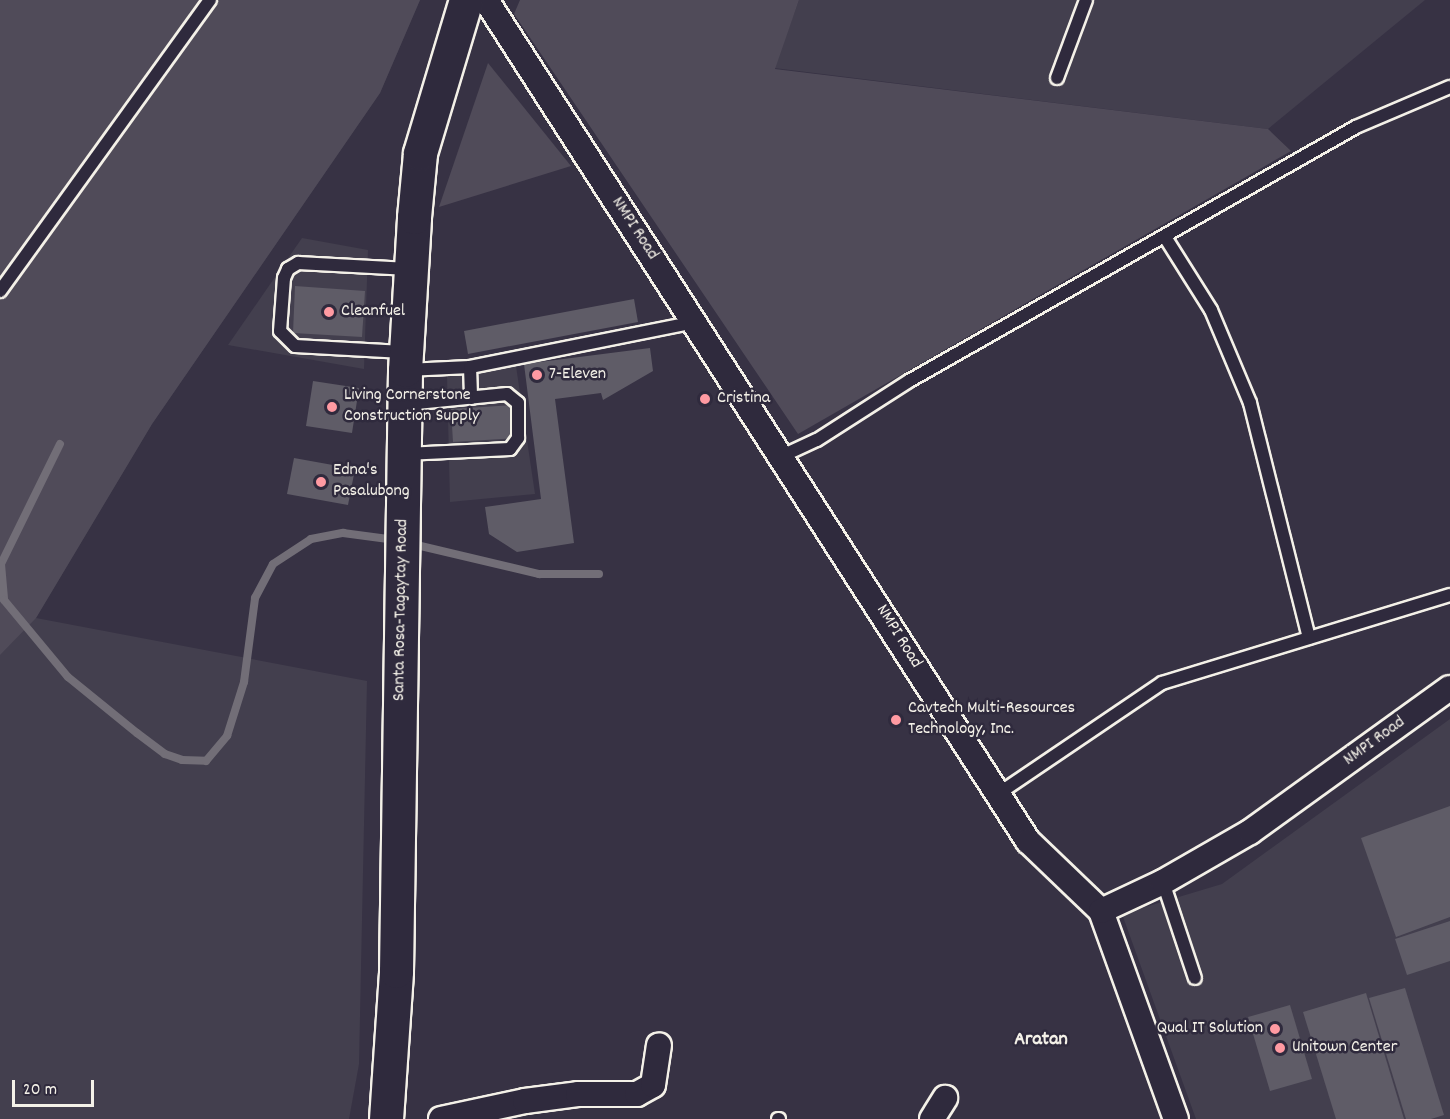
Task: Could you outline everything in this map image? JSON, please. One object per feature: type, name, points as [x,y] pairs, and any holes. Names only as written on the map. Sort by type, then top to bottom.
[{"type":"main road","name":"Santa Rosa-Tagaytay Road","points":[[386,1119],[396,971],[403,454],[410,269],[420,153],[466,0]]},
{"type":"street","name":"NMPI Road","points":[[486,0],[1028,841],[1101,911],[1163,882],[1250,831],[1450,688]]},
{"type":"street","points":[[1101,911],[1176,1119]]},
{"type":"street","points":[[441,1119],[476,1109],[567,1096],[637,1094],[653,1085],[659,1045]]},
{"type":"street","points":[[932,1119],[945,1098]]},
{"type":"lane","points":[[0,291],[210,0]]},
{"type":"lane","points":[[1057,78],[1086,0]]},
{"type":"lane","points":[[782,456],[1356,127],[1450,87]]},
{"type":"lane","points":[[1164,237],[1211,310],[1250,402],[1309,638]]},
{"type":"lane","points":[[410,269],[298,263],[288,269],[284,278],[280,331],[295,346],[470,367],[695,322]]},
{"type":"lane","points":[[470,367],[471,398]]},
{"type":"lane","points":[[403,454],[510,449],[515,444],[518,403],[513,397],[404,404]]},
{"type":"lane","points":[[998,794],[1162,683],[1450,595]]},
{"type":"lane","points":[[1163,882],[1195,978]]},
{"type":"shaded area","points":[[0,0],[420,0],[380,93],[152,424],[36,618],[367,681],[359,1064],[349,1119],[0,1119]]},
{"type":"shaded area","points":[[0,0],[420,0],[380,93],[152,424],[36,618],[0,655]]},
{"type":"shaded area","points":[[520,0],[799,0],[775,69],[1268,129],[1291,151],[798,434],[514,14]]},
{"type":"shaded area","points":[[799,0],[1425,0],[1268,129],[774,68]]},
{"type":"shaded area","points":[[488,63],[571,166],[439,207]]},
{"type":"shaded area","points":[[302,238],[368,250],[364,369],[228,345]]},
{"type":"shaded area","points":[[516,366],[535,494],[450,502],[447,375]]},
{"type":"shaded area","points":[[1450,719],[1450,1119],[1196,1119],[1122,914],[1222,884]]},
{"type":"building","name":"Cleanfuel","points":[[295,286],[365,291],[362,337],[293,333]]},
{"type":"building","points":[[634,299],[638,322],[468,354],[464,331]]},
{"type":"building","points":[[650,348],[653,371],[603,400],[601,393],[555,399],[574,543],[517,552],[489,534],[485,507],[541,499],[524,364]]},
{"type":"building","points":[[313,381],[359,388],[352,433],[306,426]]},
{"type":"building","points":[[514,405],[516,438],[453,442],[451,409]]},
{"type":"building","name":"Edna's Pasalubong","points":[[294,458],[355,469],[348,505],[287,494]]},
{"type":"building","points":[[1450,806],[1450,917],[1396,937],[1361,838]]},
{"type":"building","points":[[1450,921],[1450,961],[1407,975],[1395,939]]},
{"type":"building","points":[[1405,988],[1444,1115],[1431,1119],[1406,1119],[1369,998]]},
{"type":"building","points":[[1366,993],[1404,1119],[1336,1119],[1303,1012]]},
{"type":"building","name":"Unitown Center","points":[[1290,1005],[1312,1079],[1270,1091],[1248,1017]]},
{"type":"waterway","points":[[60,444],[1,564],[4,600],[68,677],[165,754],[182,760],[206,761],[227,736],[244,682],[255,598],[273,564],[311,539],[343,533],[396,540]]},
{"type":"waterway","points":[[408,543],[539,574],[599,574]]},
{"type":"place","name":"Cleanfuel","points":[[329,312]]},
{"type":"place","name":"7-Eleven","points":[[537,375]]},
{"type":"place","name":"Cristina","points":[[705,399]]},
{"type":"place","name":"Living Cornerstone Construction Supply","points":[[332,407]]},
{"type":"place","name":"Edna's Pasalubong","points":[[321,482]]},
{"type":"place","name":"Cavtech Multi-Resources Technology, Inc.","points":[[896,720]]},
{"type":"place","name":"Qual IT Solution","points":[[1275,1029]]},
{"type":"place","name":"Unitown Center","points":[[1280,1048]]},
{"type":"district","name":"Aratan","points":[[1041,1040]]}]
